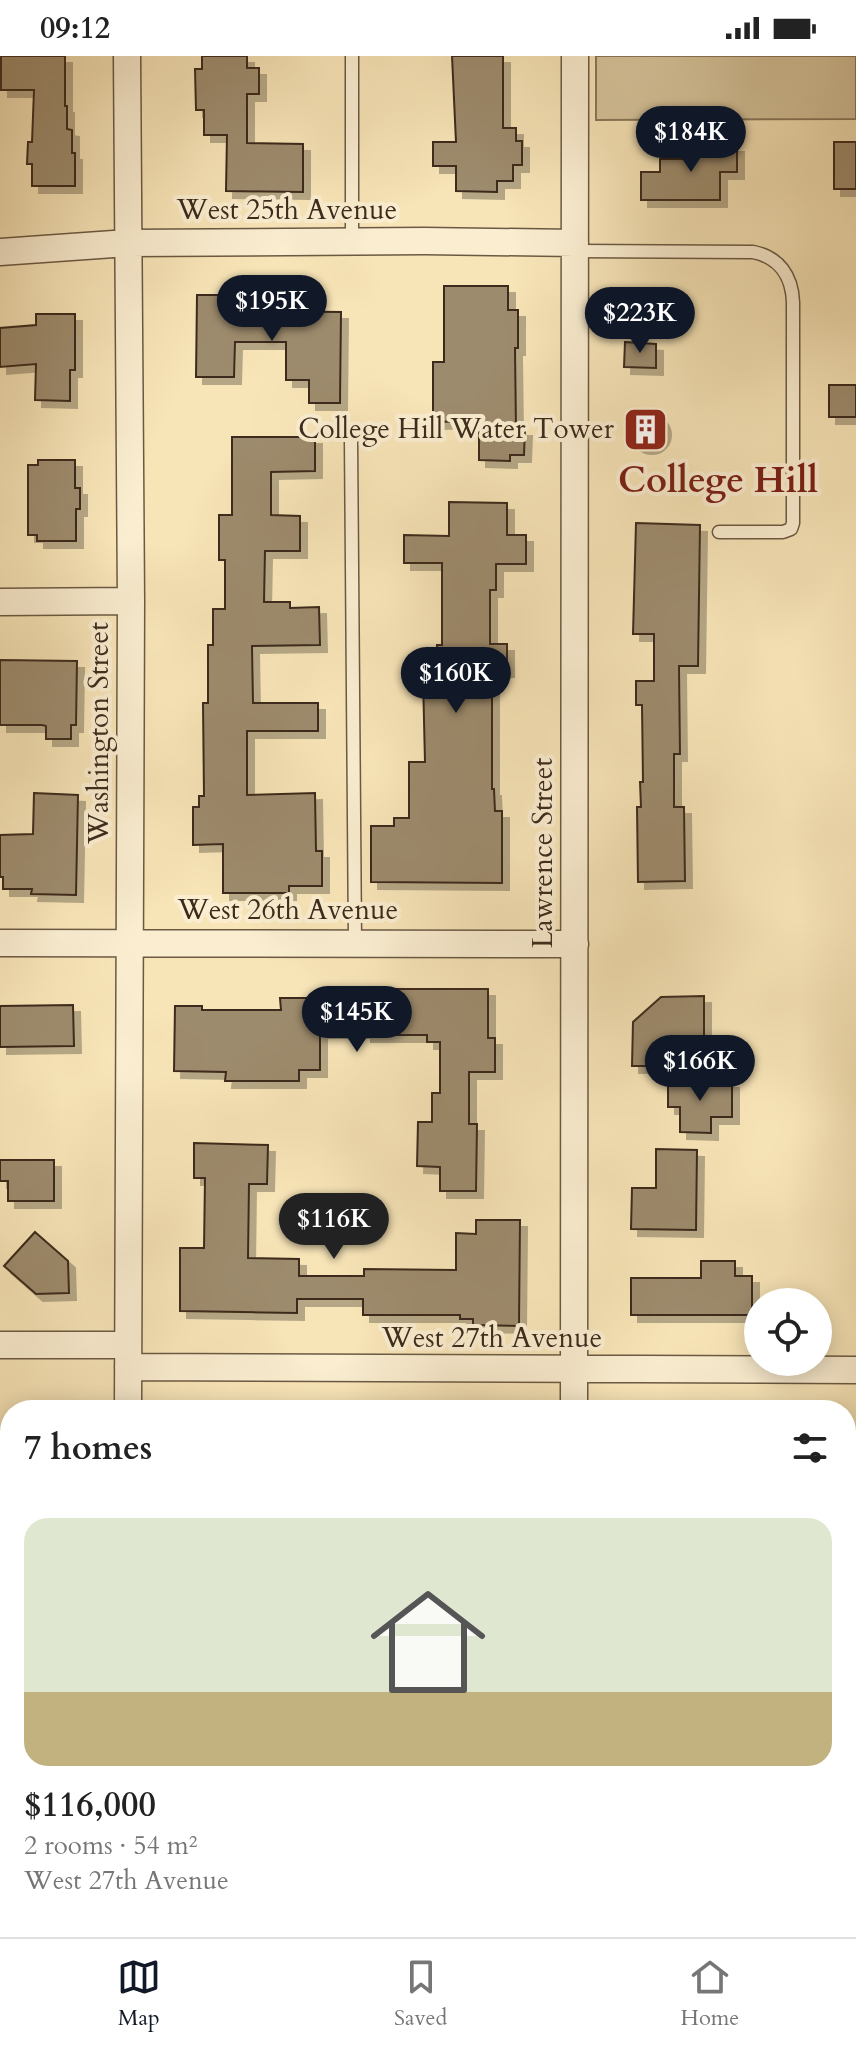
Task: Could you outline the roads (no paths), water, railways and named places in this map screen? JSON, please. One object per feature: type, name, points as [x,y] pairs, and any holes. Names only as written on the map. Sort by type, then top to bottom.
[{"type":"street","name":"Washington Street","points":[[127,56],[131,601],[128,1400]]},
{"type":"street","name":"Lawrence Street","points":[[574,1400],[575,56]]},
{"type":"street","name":"West 25th Avenue","points":[[0,252],[128,243],[352,242],[575,247]]},
{"type":"street","points":[[0,602],[131,601]]},
{"type":"street","name":"West 26th Avenue","points":[[0,943],[575,944]]},
{"type":"street","name":"West 27th Avenue","points":[[0,1345],[128,1356],[574,1370],[856,1370]]},
{"type":"lane","points":[[352,56],[352,242]]},
{"type":"lane","points":[[575,247],[753,252],[769,256],[788,277],[793,302],[794,519],[791,529],[783,532],[719,532]]},
{"type":"lane","points":[[351,440],[355,942]]},
{"type":"place","name":"College Hill Water Tower","points":[[645,429]]},
{"type":"district","name":"College Hill","points":[[718,480]]}]
